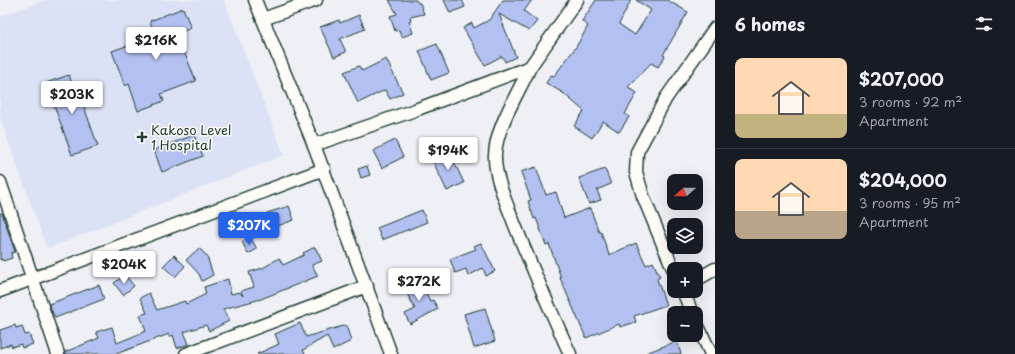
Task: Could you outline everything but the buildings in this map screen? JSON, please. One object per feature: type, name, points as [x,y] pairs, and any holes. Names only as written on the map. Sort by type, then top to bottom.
[{"type":"street","points":[[255,0],[324,169],[391,354]]},
{"type":"street","points":[[263,19],[316,0]]},
{"type":"street","points":[[570,354],[509,211],[500,181],[495,156],[496,143],[530,68],[577,0]]},
{"type":"street","points":[[670,262],[642,196],[636,172],[637,152],[666,98],[715,28]]},
{"type":"street","points":[[314,145],[530,68]]},
{"type":"street","points":[[0,291],[324,169]]},
{"type":"street","points":[[0,182],[58,354]]},
{"type":"street","points":[[703,276],[715,269]]},
{"type":"street","points":[[186,354],[366,286]]},
{"type":"street","points":[[703,337],[711,354]]},
{"type":"shaded area","name":"Kakoso Level 1 Hospital","points":[[44,0],[224,0],[284,155],[47,249],[0,118],[0,17]]},
{"type":"place","name":"Kakoso Level 1 Hospital","points":[[142,137]]}]
